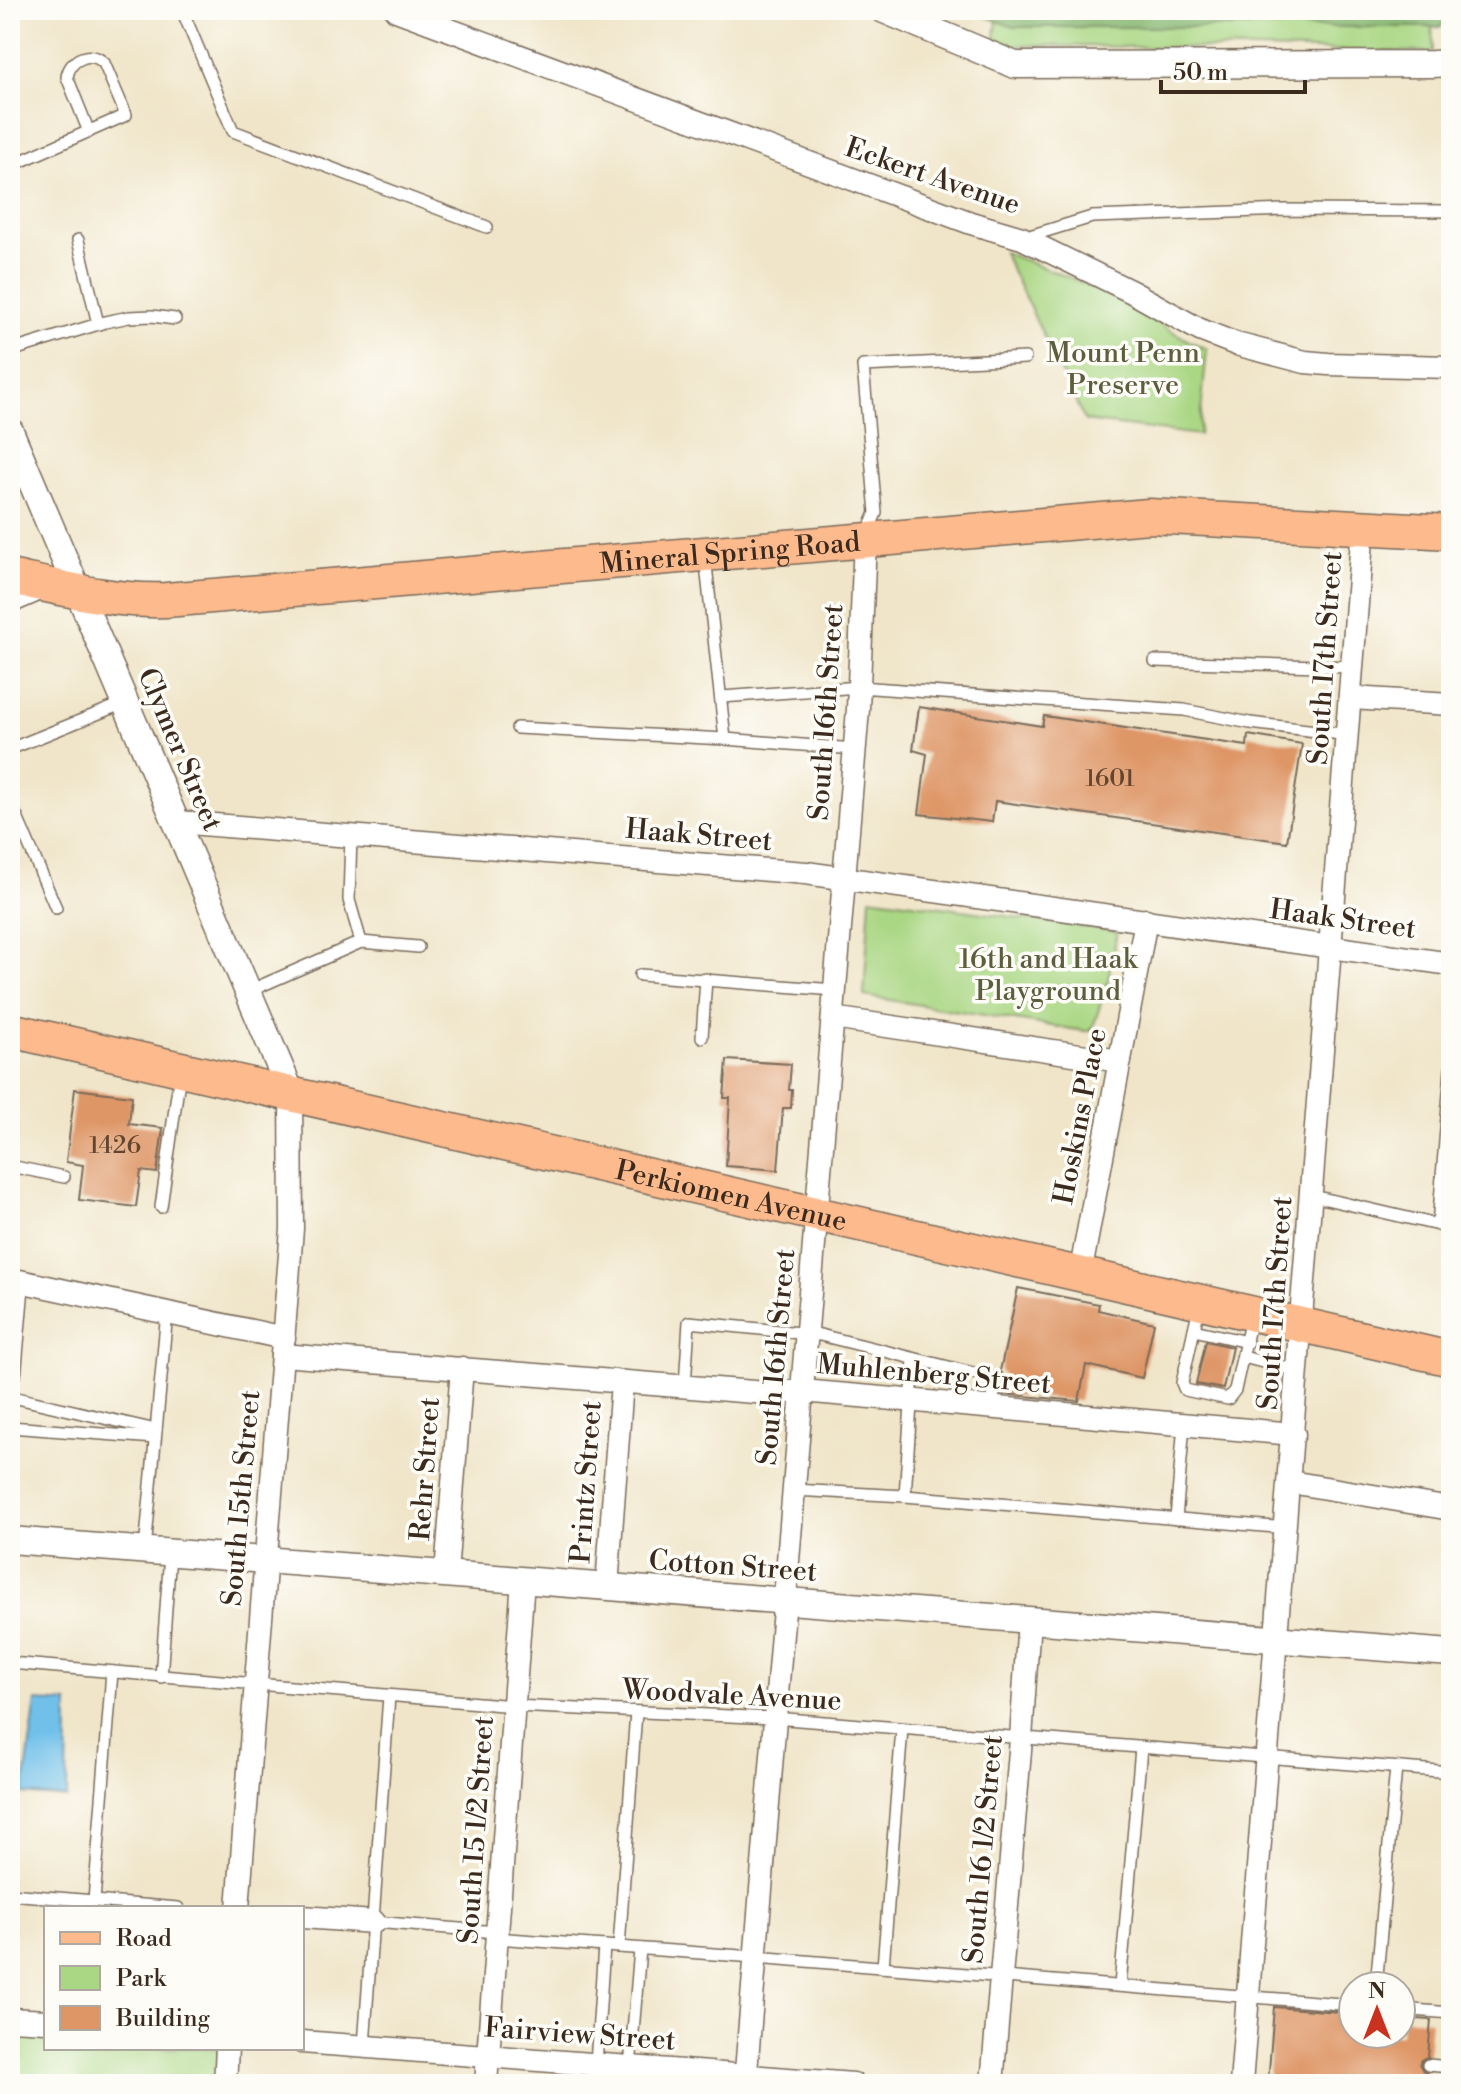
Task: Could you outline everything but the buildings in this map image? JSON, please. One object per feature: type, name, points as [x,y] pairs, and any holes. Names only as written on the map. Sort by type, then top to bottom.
[{"type":"main road","name":"Mineral Spring Road","points":[[10,577],[143,601],[1149,516],[1451,532]]},
{"type":"main road","name":"Perkiomen Avenue","points":[[10,1030],[1080,1275],[1197,1316],[1249,1328],[1303,1325],[1451,1359]]},
{"type":"street","name":"Eckert Avenue","points":[[396,10],[971,223],[1022,238],[1132,292],[1200,330],[1236,344],[1305,362],[1451,367]]},
{"type":"street","points":[[884,10],[1015,65],[1451,63]]},
{"type":"street","name":"Clymer Street","points":[[10,431],[63,589],[126,702],[291,1093]]},
{"type":"street","name":"South 17th Street","points":[[1241,2084],[1303,1325],[1363,527]]},
{"type":"street","name":"South 16th Street","points":[[745,2080],[855,749],[865,539]]},
{"type":"street","points":[[10,602],[63,589]]},
{"type":"street","points":[[1351,698],[1451,704]]},
{"type":"street","name":"Haak Street","points":[[177,822],[806,873],[1332,947],[1450,957]]},
{"type":"street","name":"Hoskins Place","points":[[1080,1275],[1146,920]]},
{"type":"street","points":[[833,1018],[1120,1061]]},
{"type":"street","name":"South 15th Street","points":[[238,1906],[292,1229],[291,1093]]},
{"type":"street","points":[[10,1372],[14,1280]]},
{"type":"street","name":"Muhlenberg Street","points":[[14,1280],[167,1312],[283,1346],[462,1368],[767,1393],[802,1391],[1294,1434]]},
{"type":"street","name":"Rehr Street","points":[[446,1574],[462,1368]]},
{"type":"street","name":"Printz Street","points":[[607,1587],[622,1382]]},
{"type":"street","points":[[1290,1482],[1451,1509]]},
{"type":"street","name":"Cotton Street","points":[[10,1540],[1451,1653]]},
{"type":"street","name":"South 15 1/2 Street","points":[[486,2084],[523,1580]]},
{"type":"street","name":"South 16 1/2 Street","points":[[992,2084],[1029,1619]]},
{"type":"street","points":[[304,1917],[374,1922]]},
{"type":"street","points":[[10,2019],[44,2021]]},
{"type":"street","name":"Fairview Street","points":[[304,2042],[596,2064],[745,2080],[853,2084]]},
{"type":"street","points":[[225,2084],[227,2050]]},
{"type":"lane","points":[[182,10],[233,131],[487,227]]},
{"type":"lane","points":[[10,166],[89,132],[126,115],[104,63],[99,58],[89,56],[72,63],[67,77],[89,132]]},
{"type":"lane","points":[[1022,238],[1092,217],[1285,210],[1451,211]]},
{"type":"lane","points":[[78,240],[98,324]]},
{"type":"lane","points":[[10,351],[129,317],[175,319]]},
{"type":"lane","points":[[865,539],[876,513],[863,366],[1025,358]]},
{"type":"lane","points":[[705,552],[725,739]]},
{"type":"lane","points":[[1155,661],[1353,667]]},
{"type":"lane","points":[[722,697],[859,687],[1184,710],[1250,723],[1349,735]]},
{"type":"lane","points":[[10,749],[126,702]]},
{"type":"lane","points":[[517,728],[855,749]]},
{"type":"lane","points":[[10,801],[56,908]]},
{"type":"lane","points":[[351,836],[349,900],[361,942]]},
{"type":"lane","points":[[248,991],[361,942],[418,947]]},
{"type":"lane","points":[[640,975],[835,990]]},
{"type":"lane","points":[[702,1037],[706,979]]},
{"type":"lane","points":[[161,1207],[181,1068]]},
{"type":"lane","points":[[1438,1225],[1451,1070]]},
{"type":"lane","points":[[10,1166],[64,1177]]},
{"type":"lane","points":[[1313,1196],[1451,1228]]},
{"type":"lane","points":[[161,1677],[155,1434],[167,1312]]},
{"type":"lane","points":[[1197,1316],[1182,1383],[1185,1390],[1228,1399],[1235,1390],[1249,1328]]},
{"type":"lane","points":[[685,1386],[689,1322],[806,1333],[997,1379],[991,1408]]},
{"type":"lane","points":[[1243,1357],[1299,1371]]},
{"type":"lane","points":[[905,1496],[914,1359]]},
{"type":"lane","points":[[10,1392],[17,1398],[155,1434]]},
{"type":"lane","points":[[1176,1519],[1184,1424]]},
{"type":"lane","points":[[10,1427],[155,1434]]},
{"type":"lane","points":[[794,1490],[905,1496],[1287,1528]]},
{"type":"lane","name":"Woodvale Avenue","points":[[10,1663],[514,1706],[774,1718],[1451,1772]]},
{"type":"lane","points":[[94,1901],[112,1672]]},
{"type":"lane","points":[[364,2046],[389,1696]]},
{"type":"lane","points":[[619,1947],[636,1712]]},
{"type":"lane","points":[[883,1967],[902,1729]]},
{"type":"lane","points":[[1120,1986],[1141,1748]]},
{"type":"lane","points":[[1377,1970],[1396,1768]]},
{"type":"lane","points":[[10,1894],[121,1906]]},
{"type":"lane","points":[[374,1922],[604,1946],[1337,2004]]},
{"type":"lane","points":[[596,2064],[604,1946]]},
{"type":"lane","points":[[630,2067],[640,1949]]},
{"type":"lane","points":[[1417,2010],[1451,2013]]},
{"type":"lane","points":[[1428,2065],[1451,2067]]},
{"type":"green space","points":[[969,10],[1451,10],[1451,20],[1440,27],[1013,27]]},
{"type":"green space","points":[[998,10],[1432,10],[1433,52],[1014,45],[995,38]]},
{"type":"green space","name":"Mount Penn Preserve","points":[[1003,252],[1101,290],[1207,349],[1199,435],[1085,421]]},
{"type":"green space","name":"16th and Haak Playground","points":[[870,897],[1117,932],[1107,985],[1093,1027],[1090,1031],[1084,1031],[864,996]]},
{"type":"green space","points":[[10,2019],[44,2021],[44,2050],[227,2050],[225,2084],[10,2084]]},
{"type":"water","points":[[36,1701],[68,1703],[67,1798],[23,1794]]}]
